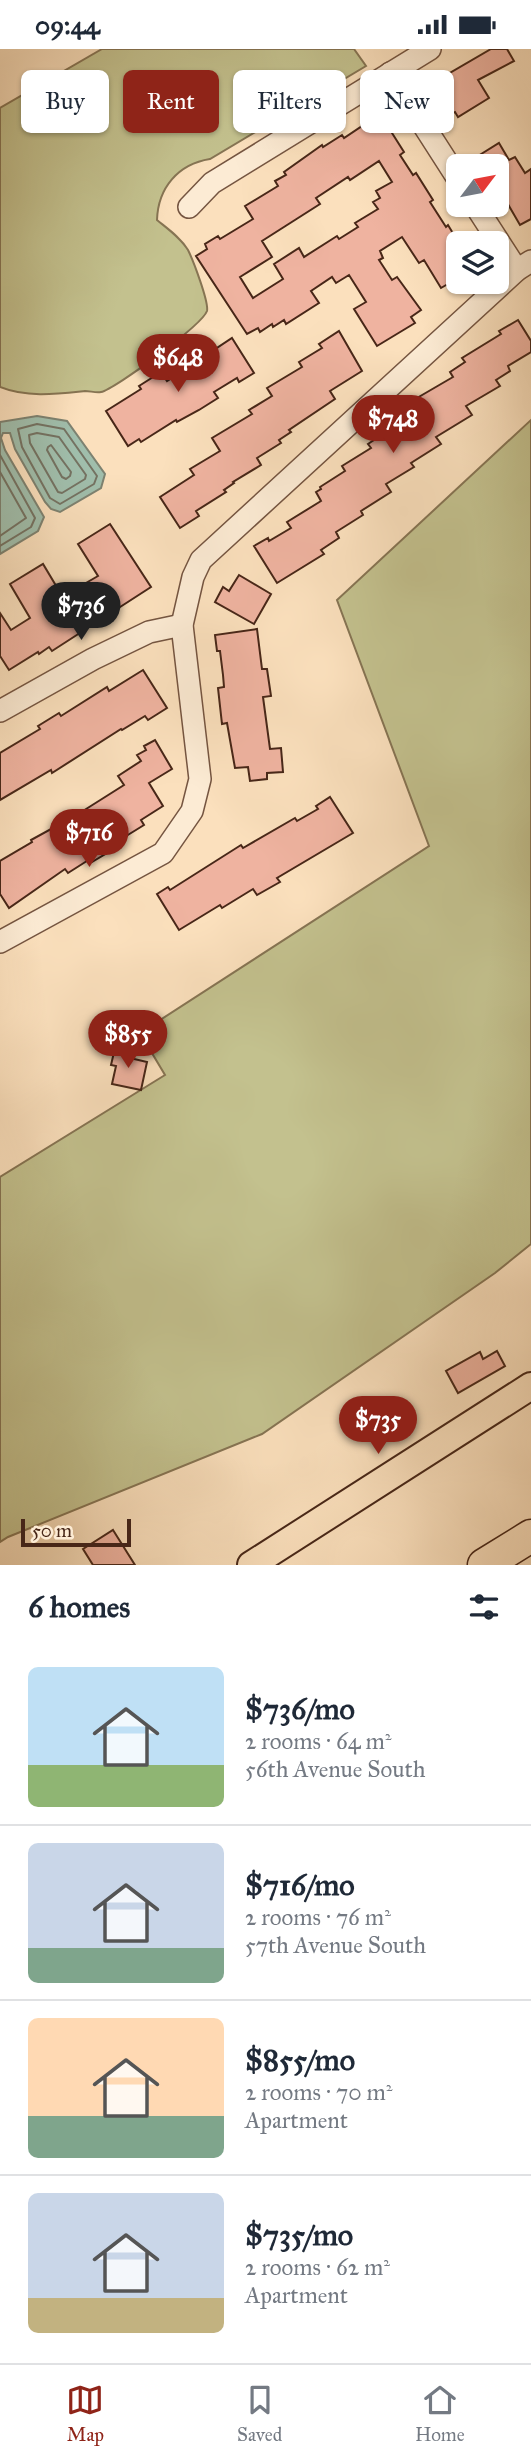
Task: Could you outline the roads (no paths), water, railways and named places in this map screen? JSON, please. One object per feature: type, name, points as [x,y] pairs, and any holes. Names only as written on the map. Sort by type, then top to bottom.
[{"type":"highway","points":[[484,1565],[531,1536]]},
{"type":"main road","points":[[251,1565],[531,1386]]},
{"type":"street","points":[[395,70],[430,49]]},
{"type":"street","points":[[189,207],[212,183],[360,92]]},
{"type":"street","points":[[428,133],[446,160]]},
{"type":"street","points":[[0,941],[163,853],[192,811],[200,779],[182,625],[193,577],[201,560],[524,266],[485,217]]},
{"type":"street","points":[[0,712],[93,659],[149,632],[182,625]]},
{"type":"water","points":[[37,416],[67,421],[105,474],[101,488],[60,512],[51,509],[15,449],[10,433],[3,433],[1,438],[5,450],[44,517],[38,531],[0,554],[0,422]]}]
